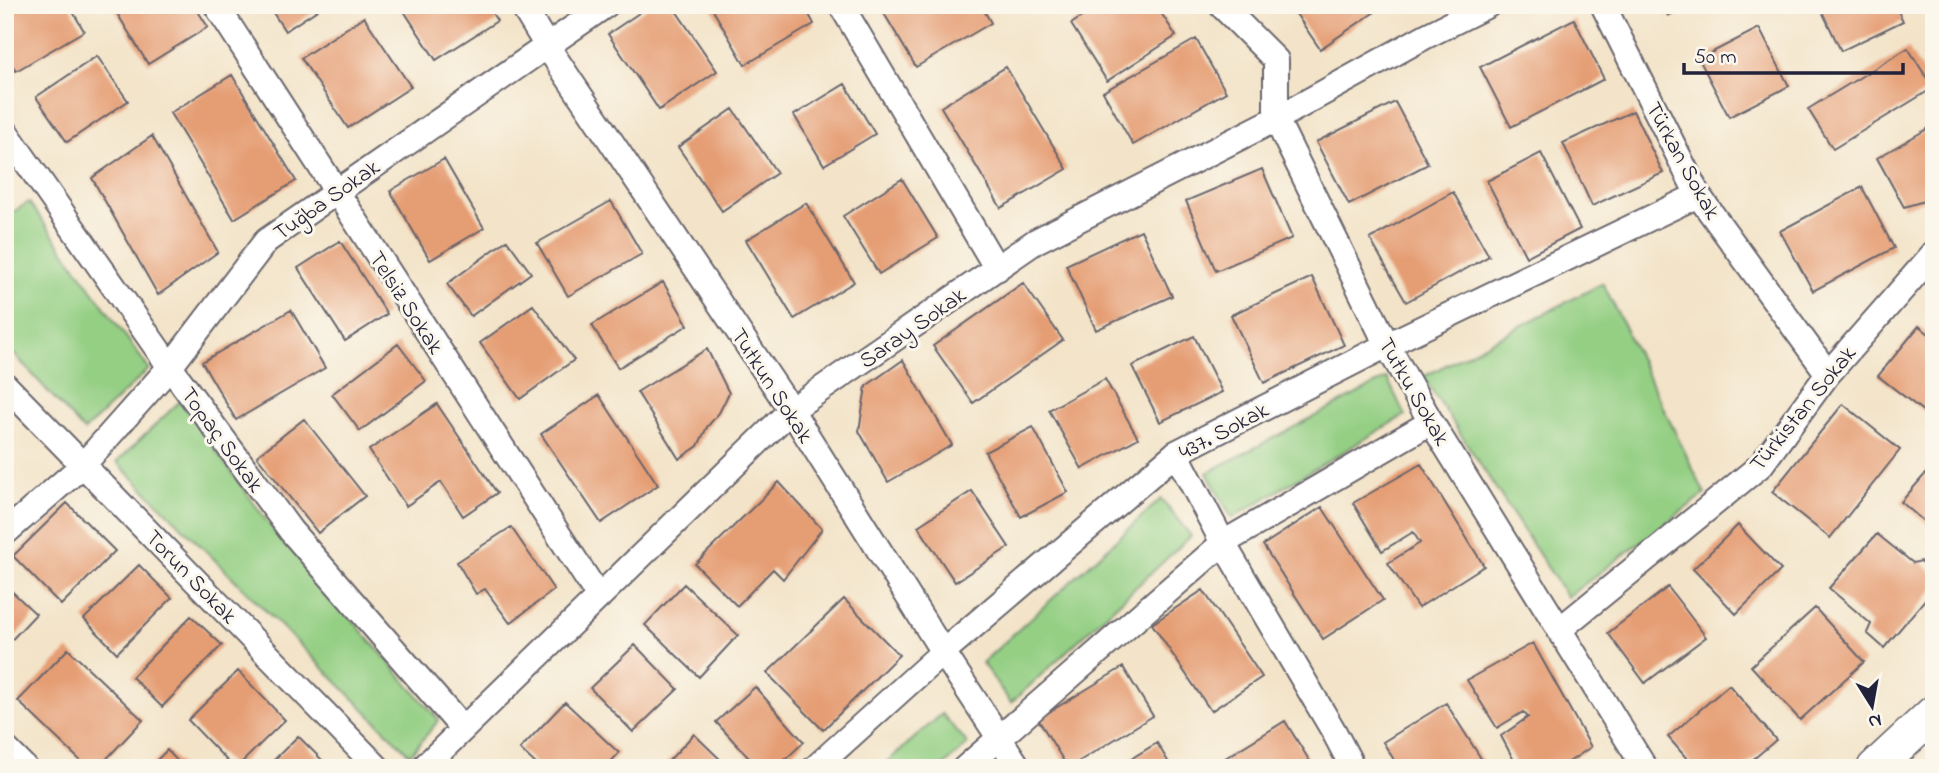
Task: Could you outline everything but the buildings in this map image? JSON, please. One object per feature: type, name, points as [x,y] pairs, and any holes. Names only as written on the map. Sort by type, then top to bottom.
[{"type":"main road","points":[[1875,768],[1934,713]]},
{"type":"street","name":"Telsiz Sokak","points":[[216,5],[599,597]]},
{"type":"street","name":"Tutkun Sokak","points":[[522,5],[791,410],[1019,768]]},
{"type":"street","name":"Tuğba Sokak","points":[[5,533],[83,465],[170,367],[266,241],[606,5]]},
{"type":"street","points":[[841,5],[997,269]]},
{"type":"street","name":"Tutku Sokak","points":[[1221,5],[1276,60],[1276,119],[1387,345],[1431,422],[1645,768]]},
{"type":"street","name":"Saray Sokak","points":[[423,768],[791,410],[1036,241],[1276,119],[1488,5]]},
{"type":"street","name":"Türkan Sokak","points":[[1603,5],[1698,195],[1828,374]]},
{"type":"street","name":"Topaç Sokak","points":[[5,131],[170,367],[291,531],[463,729]]},
{"type":"street","name":"437. Sokak","points":[[815,768],[943,652],[1176,453],[1387,345],[1698,195]]},
{"type":"street","name":"Türkistan Sokak","points":[[1559,630],[1761,465],[1828,374],[1934,253]]},
{"type":"street","name":"Torun Sokak","points":[[5,386],[378,768]]},
{"type":"street","points":[[965,768],[1223,542],[1431,422]]},
{"type":"street","points":[[1176,453],[1223,542],[1353,768]]},
{"type":"street","points":[[5,748],[25,768]]},
{"type":"green space","points":[[29,202],[149,369],[84,431],[5,344],[5,217]]},
{"type":"green space","points":[[1603,283],[1705,494],[1567,597],[1423,377]]},
{"type":"green space","points":[[1387,378],[1405,415],[1232,518],[1207,473]]},
{"type":"green space","points":[[180,401],[269,524],[439,720],[410,755],[117,462]]},
{"type":"green space","points":[[1161,499],[1191,536],[1011,703],[982,663]]},
{"type":"green space","points":[[942,714],[968,744],[941,768],[880,768]]}]
